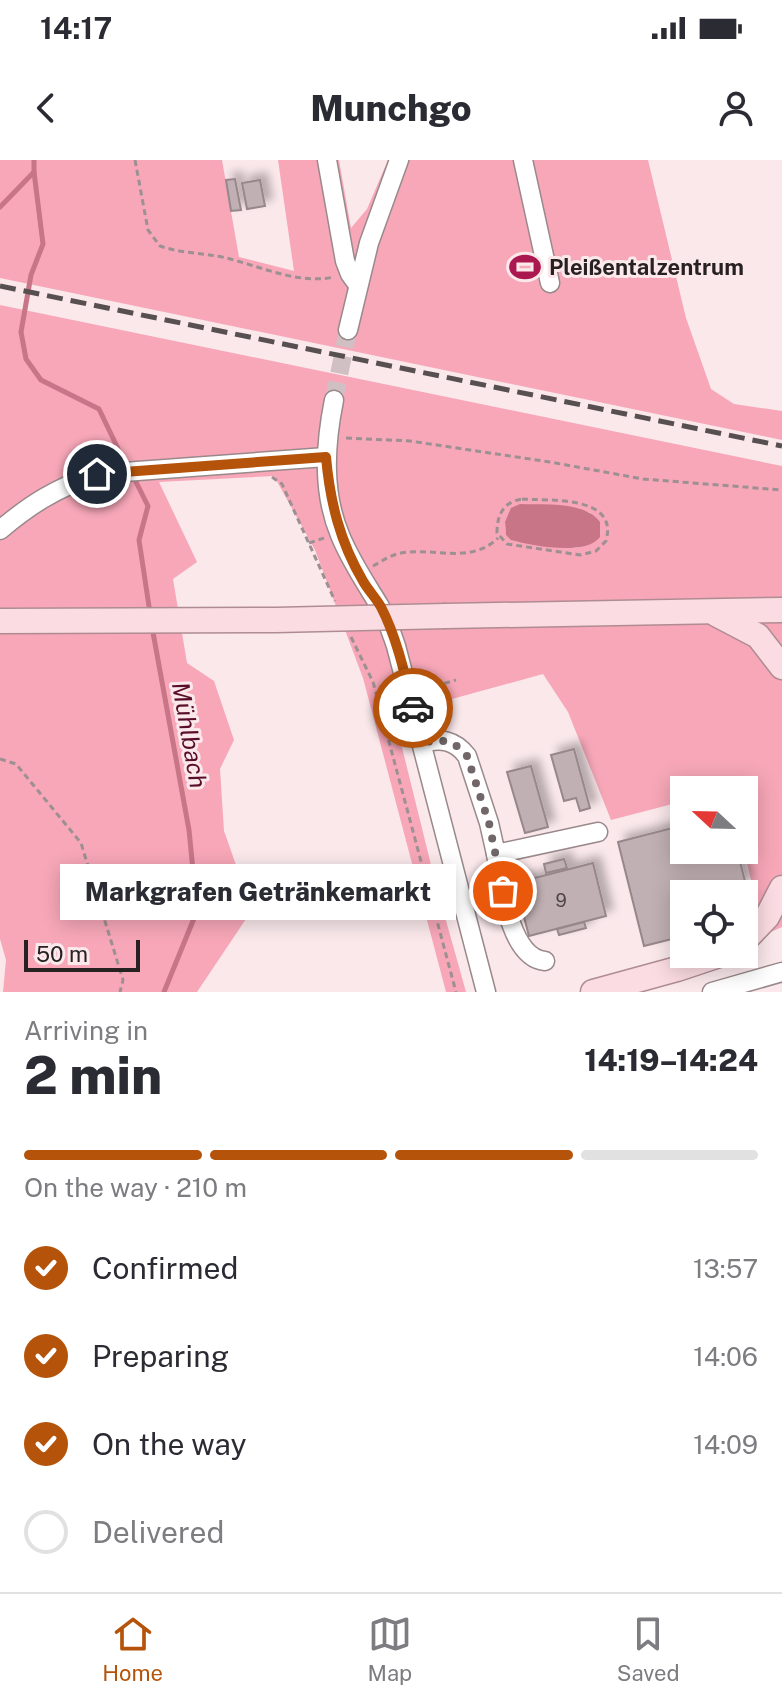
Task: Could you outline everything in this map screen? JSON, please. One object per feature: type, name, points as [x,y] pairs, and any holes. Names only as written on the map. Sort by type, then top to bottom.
[{"type":"main road","points":[[0,621],[260,621],[782,610]]},
{"type":"main road","points":[[711,611],[758,636],[782,667]]},
{"type":"main road","points":[[758,926],[767,917],[782,888]]},
{"type":"main road","points":[[593,992],[680,968]]},
{"type":"street","points":[[327,160],[354,280]]},
{"type":"street","points":[[348,330],[354,280],[399,160]]},
{"type":"street","points":[[523,160],[550,283]]},
{"type":"street","points":[[334,400],[326,437],[326,457],[329,490],[339,532],[364,583],[381,608],[396,646],[486,992]]},
{"type":"street","points":[[0,530],[31,504],[61,487],[97,474],[326,457]]},
{"type":"street","points":[[422,743],[446,740],[467,756],[487,815],[507,909],[517,938],[529,954],[545,961]]},
{"type":"street","points":[[496,854],[598,832]]},
{"type":"street","points":[[712,992],[782,972]]},
{"type":"path","points":[[135,160],[148,230],[160,246],[246,262],[295,276],[354,280]]},
{"type":"path","points":[[326,437],[410,441],[643,479],[782,490]]},
{"type":"path","points":[[266,460],[267,474],[282,484],[338,607]]},
{"type":"path","points":[[522,499],[591,506],[603,515],[608,528],[602,547],[580,555],[515,547],[498,538],[502,509],[509,502],[522,499]]},
{"type":"path","points":[[390,556],[411,552],[465,554],[490,546],[498,538]]},
{"type":"path","points":[[349,633],[373,682],[456,992]]},
{"type":"path","points":[[427,689],[456,680]]},
{"type":"path","points":[[0,759],[16,764],[81,843],[123,980],[120,992]]},
{"type":"shaded area","points":[[0,160],[222,160],[239,257],[294,271],[278,160],[339,160],[351,228],[367,209],[388,160],[648,160],[686,318],[711,389],[734,404],[782,411],[782,440],[0,278]]},
{"type":"shaded area","points":[[0,305],[782,466],[782,927],[764,935],[758,910],[758,880],[751,880],[747,864],[758,864],[758,776],[670,776],[670,805],[611,820],[568,712],[543,674],[394,715],[466,992],[446,992],[363,678],[315,550],[274,476],[159,482],[197,562],[173,579],[187,663],[214,681],[234,740],[220,769],[224,831],[252,910],[197,992],[3,992],[6,960],[0,939]],"holes":[[[573,508],[591,513],[577,548],[515,541],[506,535],[505,522]]]},
{"type":"shaded area","points":[[520,504],[585,510],[600,522],[600,537],[593,543],[571,548],[545,547],[511,540],[506,535],[505,522],[511,508]]},
{"type":"building","points":[[235,179],[241,210],[231,211],[226,180]]},
{"type":"building","points":[[260,180],[265,206],[247,209],[242,183]]},
{"type":"building","points":[[574,749],[590,808],[580,811],[576,798],[564,801],[551,755]]},
{"type":"building","points":[[531,766],[548,827],[525,833],[507,772]]},
{"type":"building","points":[[670,829],[670,864],[741,864],[745,880],[670,880],[670,940],[644,946],[618,842]]},
{"type":"building","points":[[564,859],[567,868],[546,873],[544,864]]},
{"type":"building","points":[[593,863],[606,916],[529,936],[515,883]]},
{"type":"building","points":[[584,922],[586,928],[559,935],[557,929]]},
{"type":"waterway","points":[[0,207],[34,172],[34,160]]},
{"type":"waterway","name":"Mühlbach","points":[[34,172],[43,244],[31,275],[21,332],[26,359],[41,380],[99,409],[122,457]]},
{"type":"waterway","name":"Mühlbach","points":[[136,482],[148,506],[139,540],[150,613]]},
{"type":"waterway","name":"Mühlbach","points":[[152,627],[189,830],[197,911],[164,992]]},
{"type":"tunnel","points":[[334,400],[348,330]]},
{"type":"railway","points":[[0,286],[782,446]]},
{"type":"way so far","points":[[413,708],[422,743],[446,740],[467,756],[489,823],[503,891]]},
{"type":"place","name":"Pleißentalzentrum","points":[[525,267]]},
{"type":"place","name":"Markgrafen Getränkemarkt","points":[[503,891]]},
{"type":"route","points":[[97,474],[326,457],[329,490],[339,532],[364,583],[381,608],[396,646],[413,708]]}]
